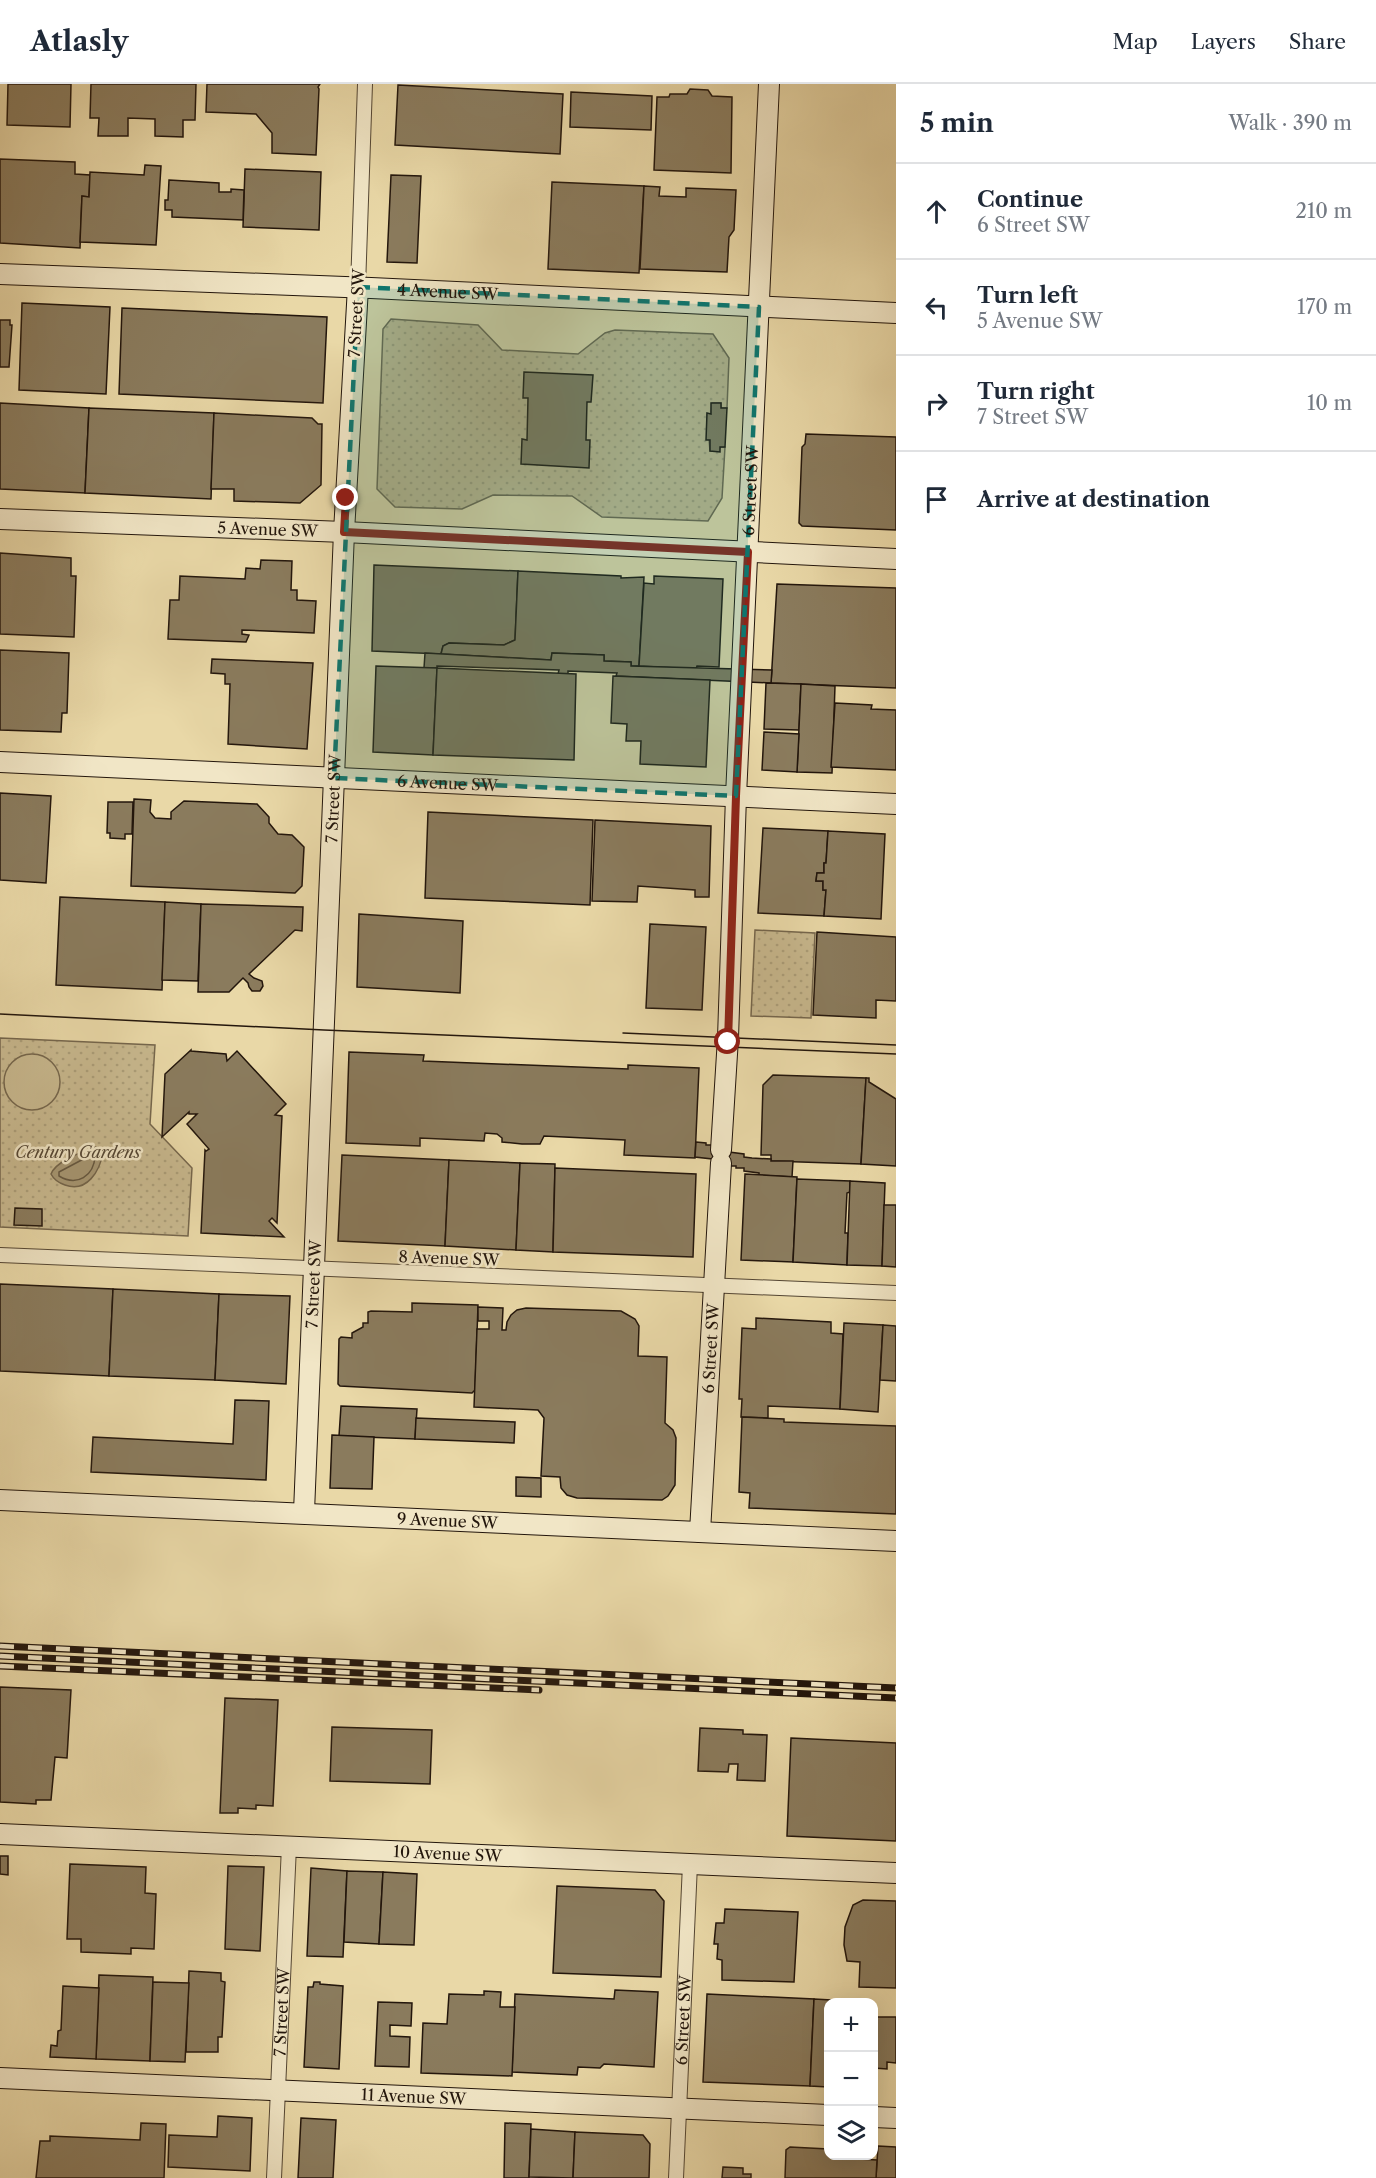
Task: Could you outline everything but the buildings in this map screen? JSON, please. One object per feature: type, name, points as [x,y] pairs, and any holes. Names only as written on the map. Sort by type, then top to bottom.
[{"type":"main road","name":"6 Street SW","points":[[700,1532],[728,1038],[736,796],[769,84]]},
{"type":"main road","name":"4 Avenue SW","points":[[0,274],[358,287],[896,313]]},
{"type":"main road","name":"7 Street SW","points":[[304,1512],[344,532],[358,287]]},
{"type":"main road","name":"5 Avenue SW","points":[[0,519],[344,532],[896,559]]},
{"type":"main road","name":"6 Avenue SW","points":[[0,762],[896,804]]},
{"type":"main road","name":"9 Avenue SW","points":[[0,1500],[304,1512],[896,1541]]},
{"type":"main road","name":"10 Avenue SW","points":[[0,1833],[896,1873]]},
{"type":"main road","name":"11 Avenue SW","points":[[0,2078],[824,2115]]},
{"type":"main road","points":[[878,2117],[896,2118]]},
{"type":"street","name":"7 Street SW","points":[[358,287],[365,84]]},
{"type":"street","name":"8 Avenue SW","points":[[0,1255],[896,1293]]},
{"type":"street","name":"7 Street SW","points":[[274,2178],[289,1846]]},
{"type":"street","name":"6 Street SW","points":[[676,2178],[690,1864]]},
{"type":"highlighted area","points":[[358,287],[759,307],[736,796],[334,778]]},
{"type":"green space","points":[[391,319],[478,325],[502,350],[578,354],[605,333],[615,330],[713,334],[729,358],[727,408],[721,408],[721,403],[712,403],[711,414],[707,414],[710,451],[719,451],[720,447],[725,447],[722,498],[708,521],[602,517],[572,496],[493,495],[462,509],[395,507],[377,489],[383,329]]},
{"type":"green space","points":[[755,930],[815,933],[811,1018],[751,1016]]},
{"type":"green space","name":"Century Gardens","points":[[0,1038],[155,1045],[150,1124],[192,1168],[188,1236],[0,1227]]},
{"type":"green space","points":[[32,1054],[47,1059],[55,1067],[60,1082],[55,1097],[47,1105],[32,1110],[17,1105],[9,1097],[4,1082],[9,1067],[17,1059]]},
{"type":"water","points":[[95,1147],[100,1148],[103,1152],[99,1166],[86,1183],[73,1187],[55,1180],[52,1176],[51,1174],[58,1165]]},
{"type":"tram line","points":[[0,1014],[896,1054]]},
{"type":"tram line","points":[[623,1033],[896,1045]]},
{"type":"railway","points":[[0,1646],[896,1688]]},
{"type":"railway","points":[[0,1656],[896,1698]]},
{"type":"railway","points":[[0,1666],[539,1690]]},
{"type":"route","points":[[346,498],[344,532],[748,552],[736,796],[728,1042]]}]
